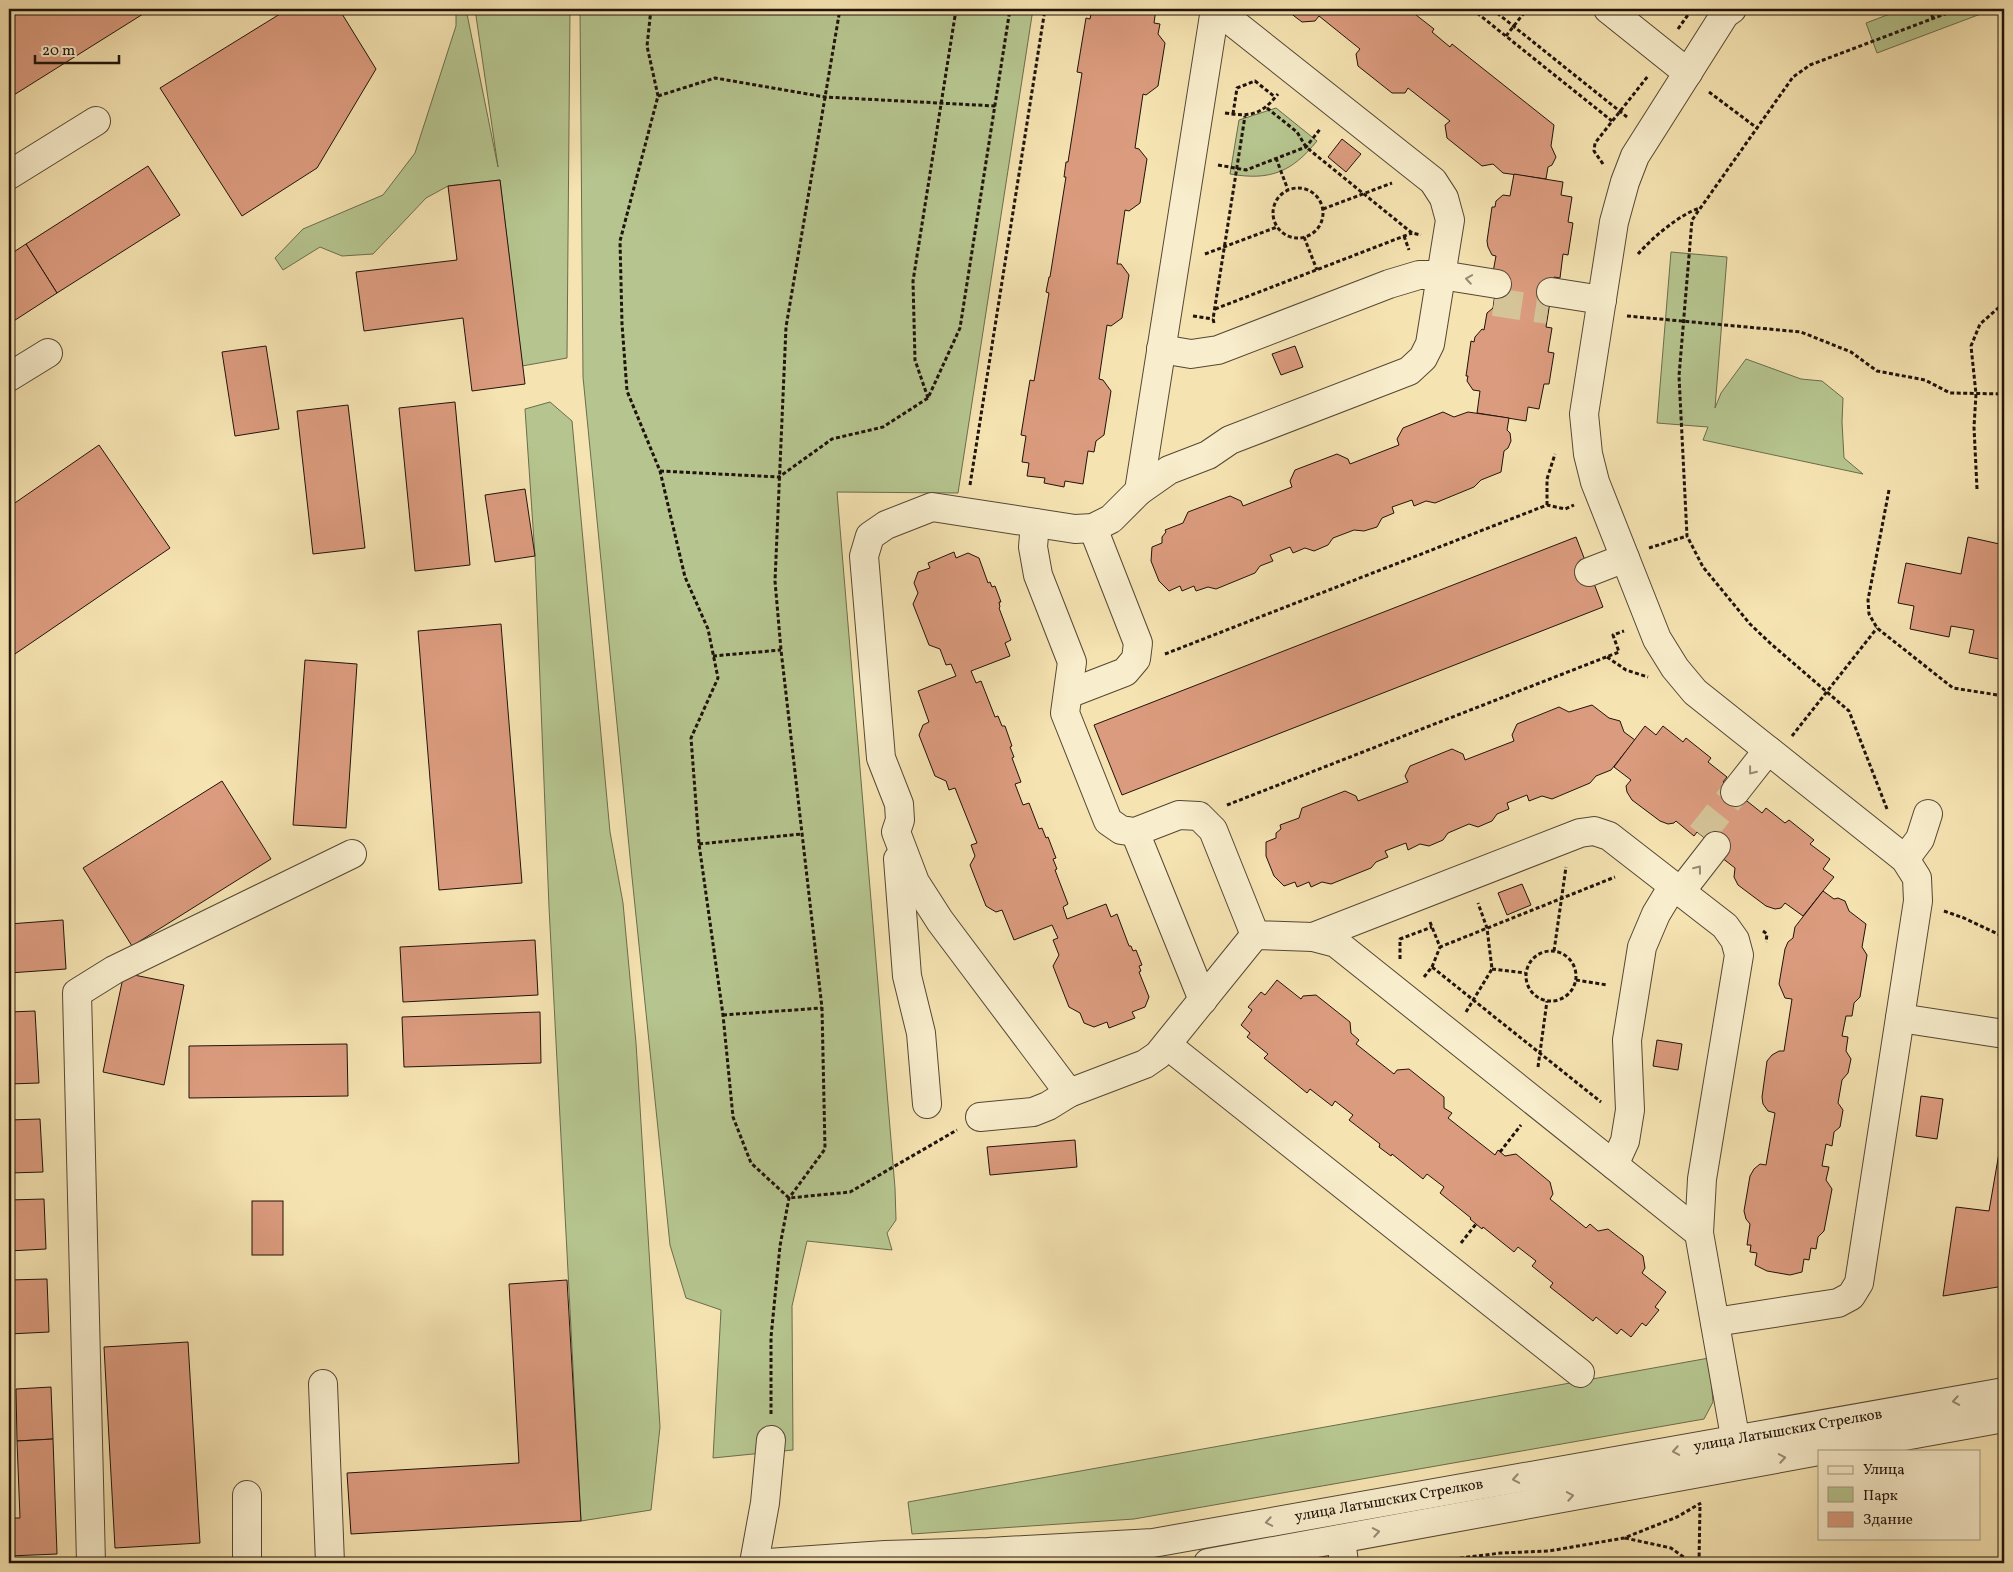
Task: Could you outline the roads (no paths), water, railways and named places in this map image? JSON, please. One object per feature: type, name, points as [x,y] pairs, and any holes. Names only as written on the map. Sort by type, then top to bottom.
[{"type":"street","points":[[927,1104],[921,1033],[908,976],[896,832],[900,820],[899,804],[881,758],[864,556],[870,536],[886,525],[932,507],[1075,529],[1093,528],[1111,519],[1139,491],[1169,470],[1208,455],[1230,440],[1409,371],[1423,358],[1430,344],[1450,220],[1444,198],[1433,181],[1215,9],[1139,491]]},
{"type":"street","points":[[1608,9],[1666,54],[1698,82]]},
{"type":"street","points":[[1715,1322],[1838,1302],[1851,1296],[1858,1283],[1918,902],[1917,878],[1906,859],[1779,751],[1695,692],[1675,668],[1657,638],[1633,554],[1595,482],[1588,454],[1584,414],[1606,311],[1614,222],[1625,182],[1635,156],[1698,82],[1726,14],[1732,9]]},
{"type":"street","points":[[9,175],[96,121]]},
{"type":"street","points":[[1161,349],[1191,354],[1224,348],[1389,284],[1419,276],[1440,284],[1495,293]]},
{"type":"street","points":[[1550,301],[1606,311]]},
{"type":"street","points":[[9,377],[48,353]]},
{"type":"street","points":[[1035,522],[1033,547],[1038,575],[1072,662],[1065,713],[1108,821],[1121,830],[1135,832],[1178,815],[1199,816],[1213,830],[1255,934]]},
{"type":"street","points":[[1068,694],[1125,672],[1136,659],[1138,643],[1093,528]]},
{"type":"street","points":[[1589,572],[1633,554]]},
{"type":"street","points":[[1742,798],[1779,751]]},
{"type":"street","points":[[1906,859],[1920,839],[1928,814]]},
{"type":"street","points":[[1312,937],[1571,837],[1594,831],[1609,836],[1725,926],[1736,940],[1739,955],[1702,1180],[1699,1232],[1738,1453]]},
{"type":"street","points":[[896,832],[915,882],[940,921],[1069,1093]]},
{"type":"street","points":[[1135,832],[1203,1000]]},
{"type":"street","points":[[1614,1165],[1625,1142],[1630,1110],[1627,1040],[1642,947],[1656,914],[1666,881],[1708,841]]},
{"type":"street","points":[[90,1563],[77,994],[114,970],[352,854]]},
{"type":"street","points":[[905,943],[940,921]]},
{"type":"street","points":[[1255,934],[1312,937],[1336,943],[1699,1232]]},
{"type":"street","points":[[980,1117],[1033,1112],[1048,1106],[1069,1093],[1145,1064],[1158,1055],[1167,1045],[1255,934]]},
{"type":"street","points":[[1900,1018],[2004,1034]]},
{"type":"street","points":[[1167,1045],[1580,1373]]},
{"type":"street","points":[[323,1384],[330,1563]]},
{"type":"street","name":"улица Латышских Стрелков","points":[[1208,1563],[1343,1551],[1738,1453],[2004,1392]]},
{"type":"street","name":"улица Латышских Стрелков","points":[[1826,1450],[2004,1418]]},
{"type":"street","points":[[754,1563],[765,1503],[771,1440]]},
{"type":"street","name":"улица Латышских Стрелков","points":[[768,1563],[885,1555],[988,1552],[1153,1543],[1738,1453],[1818,1451]]},
{"type":"street","points":[[247,1495],[247,1563]]},
{"type":"tunnel","points":[[1494,302],[1548,310]]},
{"type":"tunnel","points":[[1701,835],[1735,792]]}]
